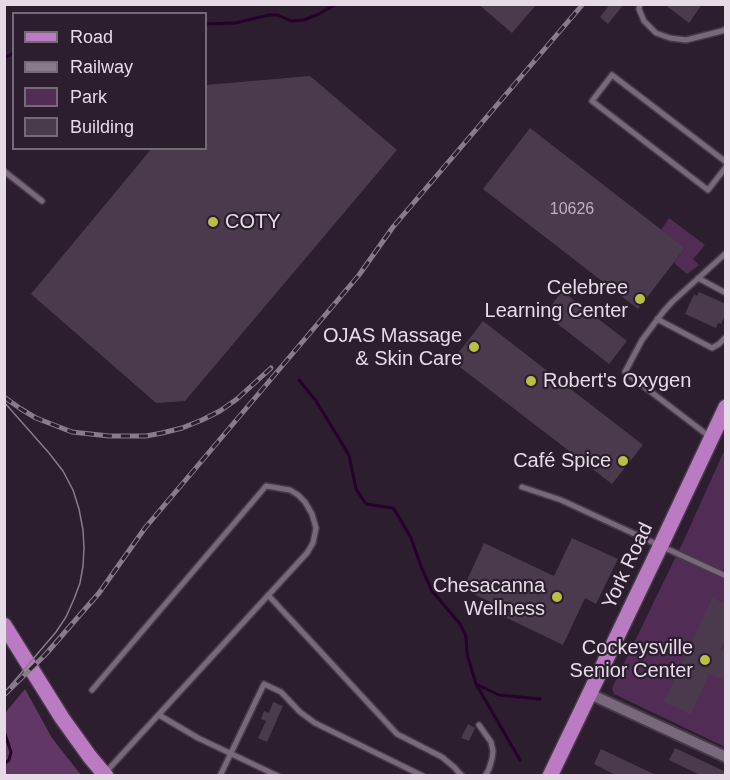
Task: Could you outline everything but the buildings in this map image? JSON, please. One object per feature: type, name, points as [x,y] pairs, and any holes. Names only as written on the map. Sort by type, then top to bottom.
[{"type":"main road","name":"York Road","points":[[550,776],[726,407]]},
{"type":"main road","points":[[4,624],[62,718],[105,775]]},
{"type":"street","points":[[590,694],[726,757]]},
{"type":"lane","points":[[640,4],[639,9],[644,21],[656,33],[670,38],[686,40],[726,29]]},
{"type":"lane","points":[[726,162],[612,75],[592,101],[708,190],[726,167]]},
{"type":"lane","points":[[4,171],[42,201]]},
{"type":"lane","points":[[711,438],[625,372],[642,340],[657,319],[672,302],[726,253]]},
{"type":"lane","points":[[698,278],[726,293]]},
{"type":"lane","points":[[657,319],[712,348],[726,337]]},
{"type":"lane","points":[[92,690],[267,486],[290,490],[305,502],[316,528],[313,543],[307,553],[105,775]]},
{"type":"lane","points":[[522,487],[561,500],[726,576]]},
{"type":"lane","points":[[268,595],[397,734],[442,758],[462,776]]},
{"type":"lane","points":[[219,776],[264,684],[281,692],[300,712],[315,723],[423,776]]},
{"type":"lane","points":[[159,715],[198,738],[278,776]]},
{"type":"lane","points":[[479,725],[493,751],[489,770],[485,776]]},
{"type":"green space","points":[[669,218],[705,245],[693,259],[699,265],[687,274],[674,263],[685,248],[661,230]]},
{"type":"green space","points":[[725,449],[725,747],[614,694],[612,688]]},
{"type":"shaded area","points":[[25,689],[52,738],[81,775],[5,775],[5,713]]},
{"type":"waterway","points":[[207,24],[235,23],[269,15],[278,15],[291,21],[304,20],[336,4]]},
{"type":"waterway","points":[[4,58],[12,54]]},
{"type":"waterway","points":[[299,380],[316,401],[349,455],[356,489],[366,504],[393,508],[399,517],[411,538],[432,591],[460,624],[466,636],[467,654],[476,684],[520,760]]},
{"type":"waterway","points":[[476,684],[499,695],[540,699]]},
{"type":"waterway","points":[[4,731],[11,752],[9,760],[4,764]]},
{"type":"tram line","points":[[4,402],[63,471],[73,490],[79,509],[84,548],[80,583],[66,617],[4,693]]},
{"type":"railway","points":[[4,695],[45,655],[99,593],[145,528],[359,275],[393,227],[583,4]]},
{"type":"railway","points":[[4,397],[36,418],[72,432],[109,436],[146,436],[182,428],[220,411],[271,368]]},
{"type":"place","name":"COTY","points":[[213,222]]},
{"type":"place","name":"Celebree Learning Center","points":[[640,299]]},
{"type":"place","name":"OJAS Massage & Skin Care","points":[[474,347]]},
{"type":"place","name":"Robert's Oxygen","points":[[531,381]]},
{"type":"place","name":"Café Spice","points":[[623,461]]},
{"type":"place","name":"Chesacanna Wellness","points":[[557,597]]},
{"type":"place","name":"Cockeysville Senior Center","points":[[705,660]]}]
